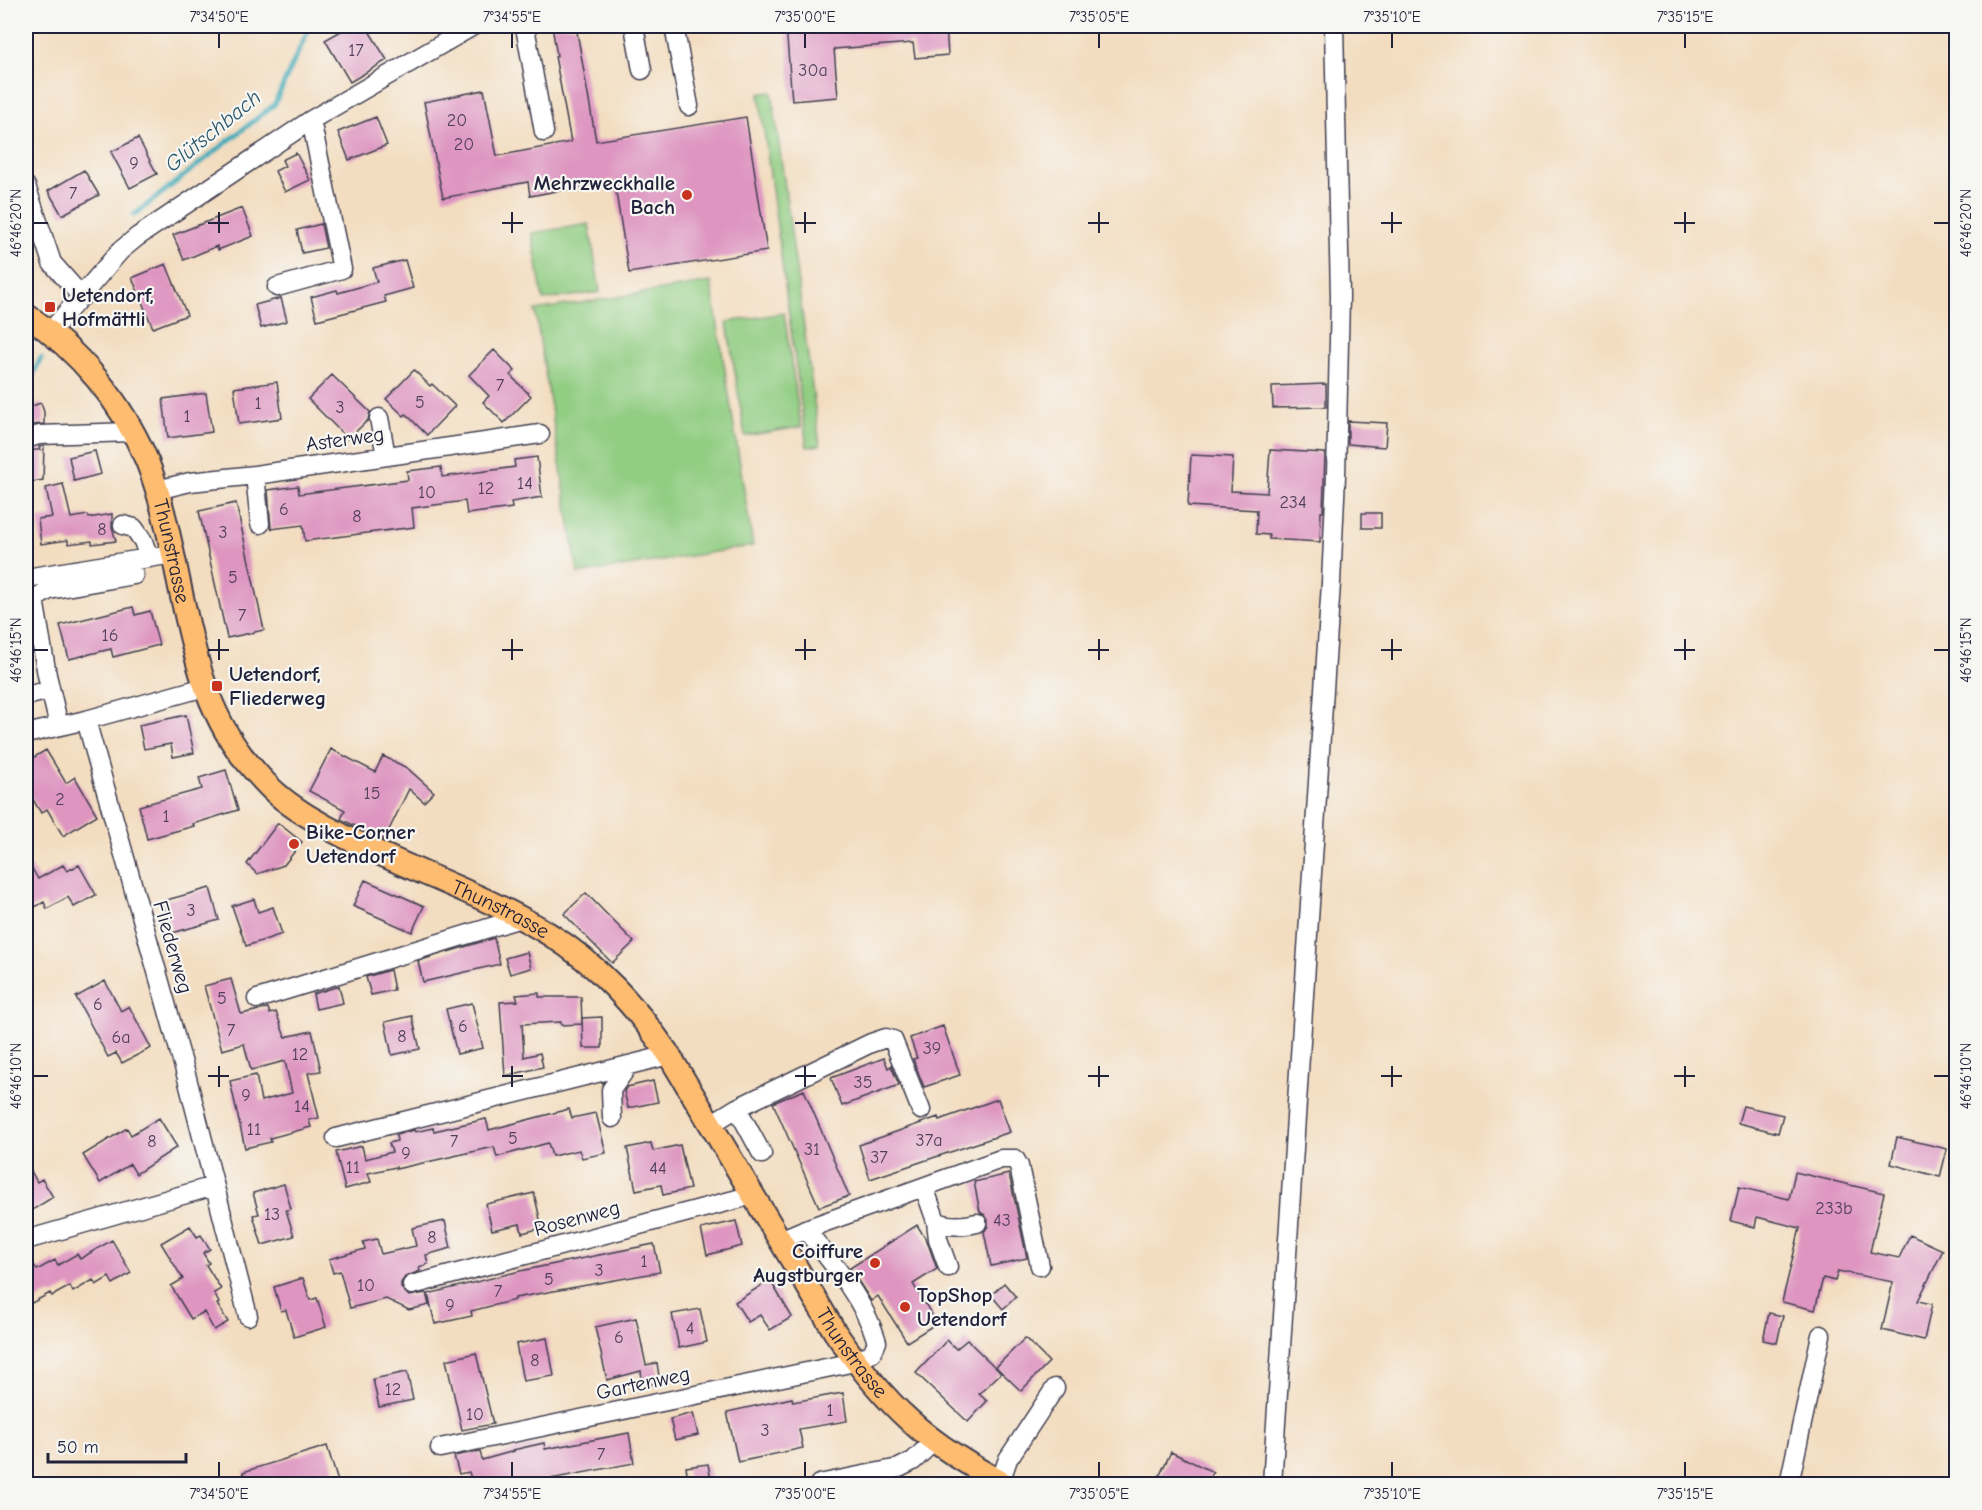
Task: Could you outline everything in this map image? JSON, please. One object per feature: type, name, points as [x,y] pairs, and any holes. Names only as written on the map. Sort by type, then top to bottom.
[{"type":"main road","name":"Thunstrasse","points":[[26,315],[75,354],[100,383],[133,432],[147,461],[157,490],[192,646],[205,687],[226,732],[240,753],[268,786],[287,802],[355,842],[520,918],[567,946],[608,979],[640,1014],[669,1055],[855,1362],[883,1395],[934,1441],[1002,1483]]},
{"type":"street","points":[[50,332],[120,251],[137,237],[311,120],[473,26]]},
{"type":"street","points":[[523,26],[544,132]]},
{"type":"street","points":[[634,26],[642,70]]},
{"type":"street","points":[[674,26],[689,106]]},
{"type":"street","points":[[1272,1485],[1336,476],[1340,241],[1334,26]]},
{"type":"street","points":[[277,287],[342,269],[311,120]]},
{"type":"street","points":[[26,186],[52,263],[82,297]]},
{"type":"street","points":[[379,418],[386,456]]},
{"type":"street","points":[[26,439],[39,435],[133,432]]},
{"type":"street","name":"Asterweg","points":[[157,490],[189,482],[255,475],[540,434]]},
{"type":"street","points":[[255,475],[260,524]]},
{"type":"street","points":[[123,525],[134,528],[143,541],[149,558]]},
{"type":"street","points":[[26,578],[173,554]]},
{"type":"street","points":[[59,726],[34,610],[34,599],[49,590],[134,575]]},
{"type":"street","points":[[26,734],[205,687]]},
{"type":"street","name":"Fliederweg","points":[[86,720],[187,1078],[248,1316]]},
{"type":"street","points":[[257,999],[520,918]]},
{"type":"street","points":[[886,1038],[900,1084]]},
{"type":"street","points":[[711,1124],[737,1108],[871,1043],[886,1038],[893,1040],[921,1110]]},
{"type":"street","points":[[336,1138],[669,1055]]},
{"type":"street","points":[[612,1118],[611,1090],[628,1066]]},
{"type":"street","points":[[737,1108],[762,1154]]},
{"type":"street","points":[[780,1240],[1000,1159],[1015,1159],[1019,1166],[1040,1266]]},
{"type":"street","points":[[26,1240],[214,1186]]},
{"type":"street","points":[[924,1187],[948,1267]]},
{"type":"street","name":"Rosenweg","points":[[412,1285],[753,1195]]},
{"type":"street","points":[[936,1221],[964,1226],[977,1223]]},
{"type":"street","points":[[805,1229],[840,1274],[871,1321],[877,1342],[872,1353],[855,1362]]},
{"type":"street","points":[[1789,1485],[1821,1335]]},
{"type":"street","name":"Gartenweg","points":[[440,1448],[855,1362]]},
{"type":"street","points":[[1002,1483],[1008,1459],[1055,1388]]},
{"type":"street","points":[[819,1485],[899,1468],[913,1461],[934,1441]]},
{"type":"green space","points":[[772,92],[820,445],[807,447],[759,94]]},
{"type":"green space","points":[[589,224],[600,292],[543,300],[532,233]]},
{"type":"green space","points":[[711,282],[753,546],[578,574],[535,310]]},
{"type":"green space","points":[[784,313],[801,427],[745,436],[727,322]]},
{"type":"building","points":[[350,26],[366,26],[387,60],[350,82],[325,40]]},
{"type":"building","points":[[552,26],[576,26],[596,141],[746,117],[767,251],[629,273],[614,180],[530,196],[528,182],[443,198],[424,102],[484,90],[497,156],[571,142],[555,56],[557,56]]},
{"type":"building","points":[[786,26],[946,26],[948,55],[915,58],[913,43],[834,49],[838,97],[792,101]]},
{"type":"building","points":[[376,117],[387,145],[349,160],[338,132]]},
{"type":"building","points":[[138,138],[157,174],[130,188],[111,152]]},
{"type":"building","points":[[296,153],[310,180],[285,192],[275,171],[285,166],[282,160]]},
{"type":"building","points":[[84,170],[99,195],[62,215],[48,191]]},
{"type":"building","points":[[242,208],[253,236],[218,250],[217,246],[184,260],[173,235]]},
{"type":"building","points":[[321,224],[326,248],[302,253],[297,230]]},
{"type":"building","points":[[405,260],[413,288],[384,296],[386,302],[317,320],[311,297],[337,290],[338,293],[377,282],[373,268]]},
{"type":"building","points":[[166,264],[187,315],[153,328],[132,278]]},
{"type":"building","points":[[281,298],[287,321],[261,328],[255,305]]},
{"type":"building","points":[[494,350],[515,371],[510,375],[531,396],[504,423],[483,402],[489,396],[469,375]]},
{"type":"building","points":[[414,370],[455,406],[427,435],[406,414],[404,416],[386,399]]},
{"type":"building","points":[[332,375],[370,412],[368,420],[348,439],[308,399]]},
{"type":"building","points":[[277,382],[282,418],[239,424],[234,388]]},
{"type":"building","points":[[1326,384],[1326,407],[1273,408],[1272,386]]},
{"type":"building","points":[[206,393],[212,432],[168,438],[163,399]]},
{"type":"building","points":[[41,403],[44,424],[32,425],[26,408]]},
{"type":"building","points":[[1348,421],[1387,423],[1385,447],[1348,444]]},
{"type":"building","points":[[44,446],[43,480],[26,483],[26,450],[40,450],[39,447]]},
{"type":"building","points":[[1270,450],[1325,453],[1320,542],[1269,539],[1269,535],[1256,534],[1257,510],[1188,506],[1191,455],[1233,457],[1231,491],[1267,493]]},
{"type":"building","points":[[95,451],[101,474],[74,481],[69,457]]},
{"type":"building","points":[[537,457],[542,497],[511,502],[512,508],[467,514],[465,501],[412,508],[414,527],[305,541],[303,525],[271,529],[268,490],[298,486],[299,494],[408,480],[407,471],[441,467],[442,477],[515,467],[514,460]]},
{"type":"building","points":[[63,484],[71,518],[112,514],[112,527],[116,541],[68,544],[68,540],[41,544],[38,519],[52,517],[46,488]]},
{"type":"building","points":[[236,503],[264,630],[227,638],[199,511]]},
{"type":"building","points":[[1362,513],[1381,513],[1381,528],[1362,528]]},
{"type":"building","points":[[133,607],[135,615],[150,611],[159,645],[113,657],[111,649],[69,659],[60,625]]},
{"type":"building","points":[[186,715],[194,753],[173,757],[171,744],[144,749],[139,725]]},
{"type":"building","points":[[331,749],[375,772],[383,756],[407,768],[434,792],[424,802],[409,789],[384,840],[341,819],[345,810],[309,791]]},
{"type":"building","points":[[46,750],[66,783],[75,777],[97,815],[63,836],[47,809],[41,813],[26,788],[26,762]]},
{"type":"building","points":[[226,770],[238,810],[193,824],[194,826],[147,839],[139,806],[202,789],[199,778]]},
{"type":"building","points":[[278,823],[302,842],[284,865],[257,874],[247,864]]},
{"type":"building","points":[[26,858],[38,879],[63,865],[67,871],[79,865],[96,895],[74,907],[68,897],[47,909],[44,902],[26,912]]},
{"type":"building","points":[[365,880],[424,906],[412,932],[353,906]]},
{"type":"building","points":[[210,888],[219,920],[172,933],[163,901]]},
{"type":"building","points":[[586,893],[634,942],[612,963],[564,914]]},
{"type":"building","points":[[254,899],[258,912],[273,907],[282,934],[246,946],[232,906]]},
{"type":"building","points":[[494,938],[500,964],[423,982],[418,961]]},
{"type":"building","points":[[527,952],[531,968],[510,974],[505,958]]},
{"type":"building","points":[[390,970],[394,990],[371,995],[366,977]]},
{"type":"building","points":[[231,979],[241,1014],[268,1008],[270,1014],[276,1012],[285,1037],[312,1031],[321,1071],[308,1073],[319,1118],[309,1120],[311,1127],[270,1138],[271,1142],[245,1148],[230,1081],[256,1075],[261,1101],[292,1093],[285,1061],[251,1070],[244,1044],[222,1050],[204,986]]},
{"type":"building","points":[[105,981],[121,1011],[129,1006],[151,1048],[122,1063],[116,1053],[108,1057],[76,997]]},
{"type":"building","points":[[339,986],[343,1003],[316,1009],[313,994]]},
{"type":"building","points":[[539,993],[539,997],[581,997],[582,1024],[561,1025],[561,1022],[522,1024],[524,1057],[540,1053],[543,1067],[505,1076],[500,1002],[518,1001],[516,995]]},
{"type":"building","points":[[472,1003],[483,1048],[457,1054],[446,1009]]},
{"type":"building","points":[[412,1016],[420,1049],[392,1055],[385,1022]]},
{"type":"building","points":[[602,1017],[602,1048],[583,1048],[582,1018]]},
{"type":"building","points":[[943,1026],[960,1075],[924,1087],[913,1059],[917,1058],[910,1038]]},
{"type":"building","points":[[884,1058],[888,1068],[891,1066],[899,1085],[842,1106],[831,1078]]},
{"type":"building","points":[[653,1081],[658,1102],[628,1108],[624,1091],[627,1087]]},
{"type":"building","points":[[804,1090],[849,1196],[819,1207],[773,1103]]},
{"type":"building","points":[[998,1099],[1010,1132],[870,1179],[859,1145]]},
{"type":"building","points":[[1743,1106],[1783,1115],[1778,1133],[1738,1123]]},
{"type":"building","points":[[569,1109],[572,1118],[596,1113],[606,1153],[582,1158],[579,1150],[552,1156],[548,1143],[497,1157],[494,1147],[368,1173],[371,1182],[345,1189],[336,1152],[362,1146],[365,1159],[392,1152],[389,1143],[397,1141],[396,1135],[414,1130],[415,1132],[433,1128],[434,1131],[486,1119],[489,1130]]},
{"type":"building","points":[[159,1118],[177,1147],[136,1174],[130,1164],[100,1183],[83,1155],[127,1128],[131,1135]]},
{"type":"building","points":[[1897,1137],[1947,1149],[1940,1177],[1891,1164]]},
{"type":"building","points":[[651,1143],[653,1151],[680,1145],[690,1189],[663,1195],[661,1185],[636,1190],[627,1148]]},
{"type":"building","points":[[26,1162],[37,1182],[42,1179],[53,1197],[26,1214]]},
{"type":"building","points":[[1795,1172],[1884,1193],[1870,1252],[1899,1258],[1910,1235],[1943,1250],[1918,1301],[1932,1304],[1924,1340],[1882,1330],[1893,1282],[1838,1271],[1835,1281],[1823,1278],[1815,1310],[1782,1302],[1800,1228],[1757,1217],[1755,1227],[1731,1221],[1739,1187],[1789,1199]]},
{"type":"building","points":[[1009,1174],[1027,1258],[991,1266],[984,1232],[988,1226],[988,1220],[980,1212],[974,1182]]},
{"type":"building","points":[[284,1184],[291,1209],[286,1210],[294,1236],[262,1245],[253,1215],[259,1214],[253,1193]]},
{"type":"building","points":[[534,1193],[542,1228],[522,1233],[520,1224],[492,1230],[486,1204]]},
{"type":"building","points":[[445,1221],[451,1248],[426,1255],[428,1264],[419,1267],[420,1271],[405,1277],[401,1283],[401,1288],[409,1296],[426,1293],[429,1305],[409,1310],[386,1299],[350,1308],[340,1271],[333,1273],[329,1259],[365,1249],[363,1242],[377,1239],[381,1254],[416,1246],[412,1228]]},
{"type":"building","points":[[736,1221],[742,1246],[707,1255],[701,1229]]},
{"type":"building","points":[[917,1225],[927,1241],[937,1269],[913,1284],[937,1323],[907,1342],[878,1296],[871,1301],[850,1268]]},
{"type":"building","points":[[190,1226],[197,1237],[201,1235],[210,1249],[203,1253],[209,1263],[206,1265],[221,1289],[214,1293],[219,1303],[217,1304],[228,1322],[214,1330],[204,1312],[191,1319],[171,1286],[183,1279],[161,1243]]},
{"type":"building","points":[[112,1240],[131,1273],[113,1284],[109,1277],[96,1285],[93,1280],[73,1292],[70,1286],[52,1296],[50,1293],[30,1304],[26,1296],[26,1252],[37,1270],[55,1260],[58,1265],[77,1254],[80,1259]]},
{"type":"building","points":[[654,1244],[660,1272],[515,1298],[515,1300],[471,1311],[472,1316],[435,1324],[428,1294],[520,1271]]},
{"type":"building","points":[[303,1278],[310,1300],[317,1298],[326,1327],[294,1337],[286,1310],[281,1311],[274,1287]]},
{"type":"building","points":[[770,1280],[792,1317],[770,1330],[760,1315],[748,1322],[735,1302]]},
{"type":"building","points":[[1004,1283],[1016,1297],[1003,1309],[991,1295]]},
{"type":"building","points":[[700,1309],[707,1342],[679,1348],[672,1314]]},
{"type":"building","points":[[1769,1313],[1783,1316],[1777,1343],[1763,1340]]},
{"type":"building","points":[[636,1318],[646,1365],[657,1363],[660,1383],[643,1385],[641,1371],[607,1380],[595,1327]]},
{"type":"building","points":[[547,1338],[554,1376],[523,1381],[516,1344]]},
{"type":"building","points":[[1025,1338],[1049,1362],[1021,1391],[996,1367]]},
{"type":"building","points":[[947,1340],[956,1349],[967,1340],[1001,1373],[979,1394],[987,1401],[968,1422],[916,1373]]},
{"type":"building","points":[[476,1353],[493,1424],[462,1430],[446,1360]]},
{"type":"building","points":[[407,1372],[413,1400],[379,1407],[373,1379]]},
{"type":"building","points":[[843,1393],[847,1421],[799,1429],[803,1448],[738,1462],[727,1412],[792,1398],[793,1402]]},
{"type":"building","points":[[693,1413],[698,1435],[675,1440],[670,1419]]},
{"type":"building","points":[[629,1433],[634,1463],[519,1485],[473,1485],[469,1472],[459,1474],[454,1456],[480,1451],[482,1460],[544,1443],[545,1449]]},
{"type":"building","points":[[327,1446],[339,1485],[247,1485],[243,1472]]},
{"type":"building","points":[[1171,1452],[1213,1472],[1206,1485],[1155,1485]]},
{"type":"building","points":[[708,1464],[712,1485],[689,1485],[686,1467]]},
{"type":"waterway","name":"Glütschbach","points":[[134,215],[274,105],[310,26]]},
{"type":"waterway","name":"Glütschbach","points":[[26,389],[41,358]]},
{"type":"place","name":"Mehrzweckhalle Bach","points":[[687,195]]},
{"type":"place","name":"Uetendorf, Hofmättli","points":[[50,307]]},
{"type":"place","name":"Uetendorf, Fliederweg","points":[[217,686]]},
{"type":"place","name":"Bike-Corner Uetendorf","points":[[294,844]]},
{"type":"place","name":"Coiffure Augstburger","points":[[875,1263]]},
{"type":"place","name":"TopShop Uetendorf","points":[[905,1307]]}]
